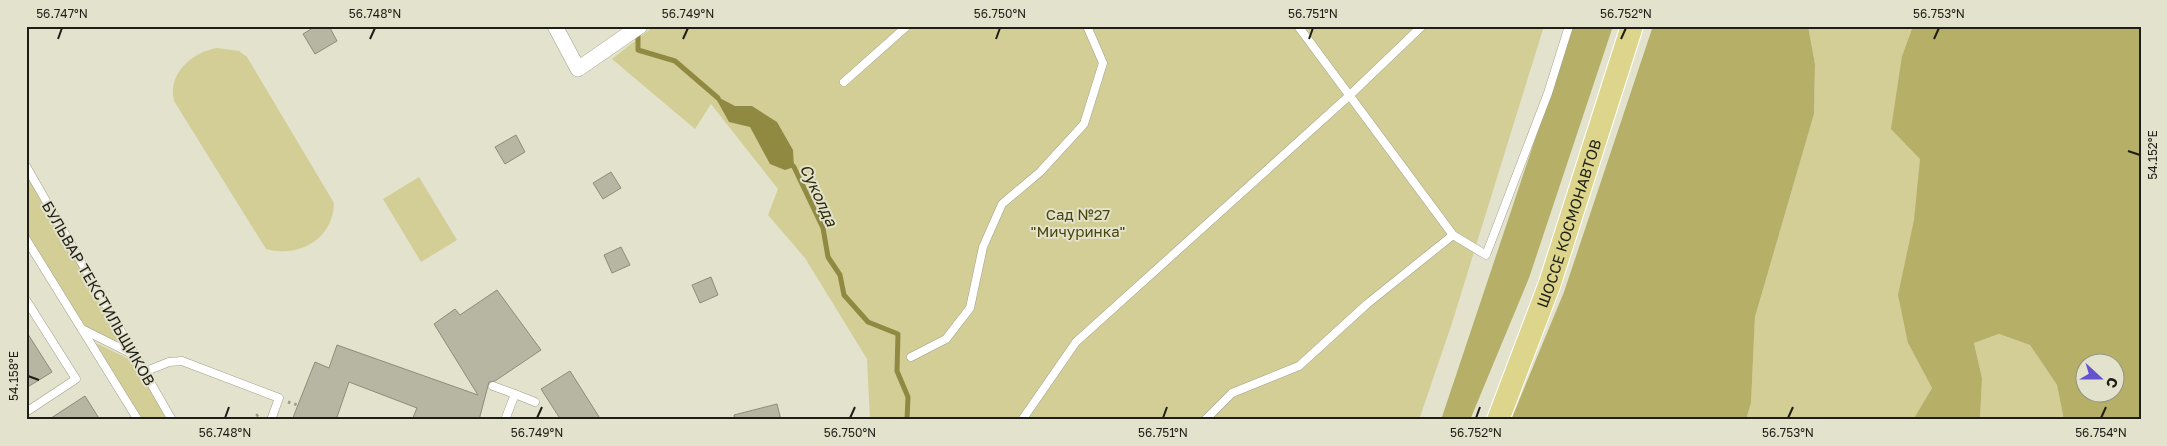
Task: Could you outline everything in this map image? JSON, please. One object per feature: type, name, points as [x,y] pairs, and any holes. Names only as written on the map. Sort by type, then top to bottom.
[{"type":"main road","name":"ШОССЕ КОСМОНАВТОВ","points":[[1498,420],[1550,283],[1632,26]]},
{"type":"street","points":[[555,26],[578,69],[640,26]]},
{"type":"lane","points":[[844,82],[907,26]]},
{"type":"lane","points":[[911,357],[946,338],[970,308],[983,247],[1002,204],[1040,172],[1084,124],[1103,63],[1087,26]]},
{"type":"lane","points":[[1298,26],[1452,235],[1486,255],[1548,93],[1569,26]]},
{"type":"lane","points":[[1022,420],[1076,342],[1350,95],[1422,26]]},
{"type":"lane","name":"БУЛЬВАР ТЕКСТИЛЬЩИКОВ","points":[[26,166],[172,420]]},
{"type":"lane","points":[[1205,420],[1232,393],[1299,366],[1366,304],[1452,235]]},
{"type":"lane","points":[[26,239],[138,420]]},
{"type":"lane","points":[[26,300],[76,379],[26,412]]},
{"type":"lane","points":[[82,330],[134,354]]},
{"type":"lane","points":[[144,372],[169,362],[182,362],[279,398],[271,420]]},
{"type":"lane","points":[[493,386],[534,402]]},
{"type":"lane","points":[[505,420],[515,394]]},
{"type":"green space","name":"Сад №27 \"Мичуринка\"","points":[[654,26],[1544,26],[1452,323],[1419,420],[870,420],[867,359],[805,258],[768,215],[778,189],[711,104],[695,129],[612,59]]},
{"type":"green space","points":[[1808,26],[1913,26],[1902,56],[1920,159],[1908,343],[1932,388],[1913,420],[1746,420],[1751,403],[1755,317],[1814,114],[1815,64]]},
{"type":"green space","points":[[217,48],[239,51],[247,57],[334,203],[332,216],[327,227],[312,243],[301,248],[290,251],[266,249],[174,101],[174,81],[178,73],[191,59],[208,50]]},
{"type":"green space","points":[[26,172],[122,342],[114,341],[82,325],[26,233]]},
{"type":"green space","points":[[419,177],[457,240],[421,262],[383,199]]},
{"type":"green space","points":[[1999,334],[2030,345],[2057,385],[2064,420],[1980,420],[1982,378],[1974,343]]},
{"type":"green space","points":[[96,343],[133,361],[168,420],[140,420]]},
{"type":"shaded area","points":[[1573,26],[1613,26],[1529,278],[1470,420],[1441,420]]},
{"type":"shaded area","points":[[1653,26],[1808,26],[1815,64],[1814,114],[1755,317],[1751,403],[1746,420],[1511,420],[1564,292]]},
{"type":"shaded area","points":[[1913,26],[2141,26],[2141,420],[2064,420],[2057,385],[2030,345],[1999,334],[1974,343],[1982,378],[1980,420],[1913,420],[1932,388],[1908,343],[1898,295],[1914,220],[1920,159],[1891,129],[1902,56]]},
{"type":"shaded area","points":[[714,95],[735,106],[752,106],[777,122],[793,150],[794,167],[785,170],[770,164],[750,127],[729,122]]},
{"type":"building","points":[[316,26],[329,26],[337,41],[315,54],[303,34]]},
{"type":"building","points":[[516,135],[525,152],[505,164],[495,147]]},
{"type":"building","points":[[611,172],[621,188],[603,199],[593,183]]},
{"type":"building","points":[[621,247],[630,265],[612,273],[604,255]]},
{"type":"building","points":[[711,277],[718,295],[700,303],[692,285]]},
{"type":"building","points":[[497,290],[541,350],[495,381],[489,382],[479,420],[412,420],[417,408],[349,382],[336,420],[292,420],[315,362],[329,368],[337,345],[478,395],[434,324],[455,309],[460,315]]},
{"type":"building","points":[[26,331],[52,372],[26,388]]},
{"type":"building","points":[[570,371],[601,420],[561,420],[541,389]]},
{"type":"building","points":[[85,396],[100,420],[48,420]]},
{"type":"building","points":[[777,404],[781,420],[735,420],[734,415]]},
{"type":"waterway","name":"Суколда","points":[[638,31],[638,50],[675,61],[718,98]]},
{"type":"waterway","name":"Суколда","points":[[790,163],[794,167],[823,228],[828,257],[840,275],[844,295],[868,322],[898,334],[897,371],[908,397],[907,420]]}]
